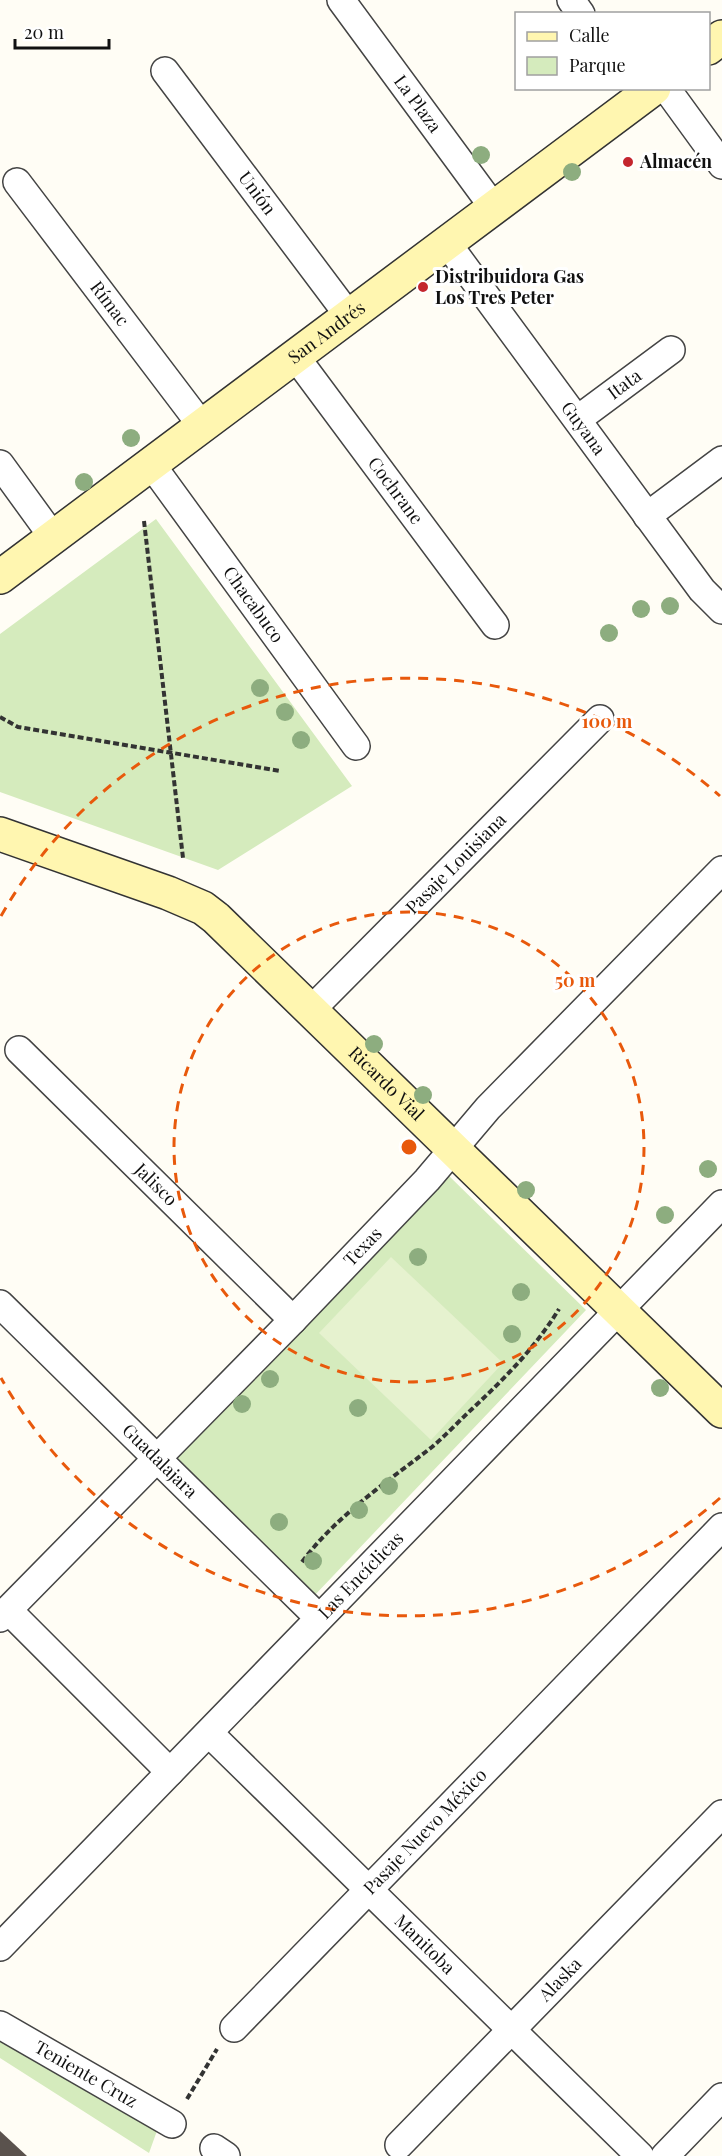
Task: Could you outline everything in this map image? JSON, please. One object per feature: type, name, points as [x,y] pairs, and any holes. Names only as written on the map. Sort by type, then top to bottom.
[{"type":"street","name":"La Plaza","points":[[341,0],[495,208]]},
{"type":"street","points":[[710,46],[722,37]]},
{"type":"street","name":"Unión","points":[[165,71],[350,316]]},
{"type":"street","name":"San Andrés","points":[[0,577],[650,91]]},
{"type":"street","points":[[650,91],[722,165]]},
{"type":"street","name":"Rímac","points":[[17,182],[202,426]]},
{"type":"street","name":"Guyana","points":[[447,243],[702,590],[722,610]]},
{"type":"street","name":"Itata","points":[[578,419],[672,350]]},
{"type":"street","name":"Cochrane","points":[[295,356],[495,625]]},
{"type":"street","points":[[647,516],[722,460]]},
{"type":"street","points":[[0,464],[53,537]]},
{"type":"street","name":"Chacabuco","points":[[151,464],[356,746]]},
{"type":"street","name":"Pasaje Louisiana","points":[[311,1010],[600,719]]},
{"type":"street","name":"Ricardo Vial","points":[[0,834],[168,893],[203,908],[311,1010],[722,1411]]},
{"type":"street","name":"Texas","points":[[4,1614],[292,1320],[454,1149],[488,1108],[722,870]]},
{"type":"street","name":"Jalisco","points":[[19,1050],[292,1320]]},
{"type":"street","name":"Las Encíclicas","points":[[0,1947],[722,1204]]},
{"type":"street","name":"Guadalajara","points":[[3,1312],[157,1458],[320,1618]]},
{"type":"street","name":"Pasaje Nuevo México","points":[[234,2028],[722,1527]]},
{"type":"street","points":[[4,1614],[170,1772]]},
{"type":"street","name":"Manitoba","points":[[208,1732],[640,2156]]},
{"type":"street","name":"Alaska","points":[[399,2145],[722,1814]]},
{"type":"street","name":"Teniente Cruz","points":[[0,2025],[172,2124]]},
{"type":"street","points":[[665,2156],[722,2097]]},
{"type":"path","points":[[144,521],[183,858]]},
{"type":"path","points":[[0,717],[18,727],[280,771]]},
{"type":"path","points":[[285,1584],[324,1537],[369,1496],[434,1445],[518,1366],[543,1335],[559,1309]]},
{"type":"path","points":[[172,2124],[219,2045],[234,2028]]},
{"type":"green space","points":[[156,519],[352,786],[218,870],[0,792],[0,634]]},
{"type":"green space","points":[[446,1173],[586,1310],[313,1597],[175,1456]]},
{"type":"green space","points":[[391,1257],[503,1363],[431,1440],[319,1333]]},
{"type":"green space","points":[[0,2028],[158,2128],[149,2153],[0,2058]]},
{"type":"building","points":[[0,2131],[27,2156],[0,2156]]},
{"type":"place","name":"Almacén","points":[[628,162]]},
{"type":"place","name":"Distribuidora Gas Los Tres Peter","points":[[423,287]]}]
